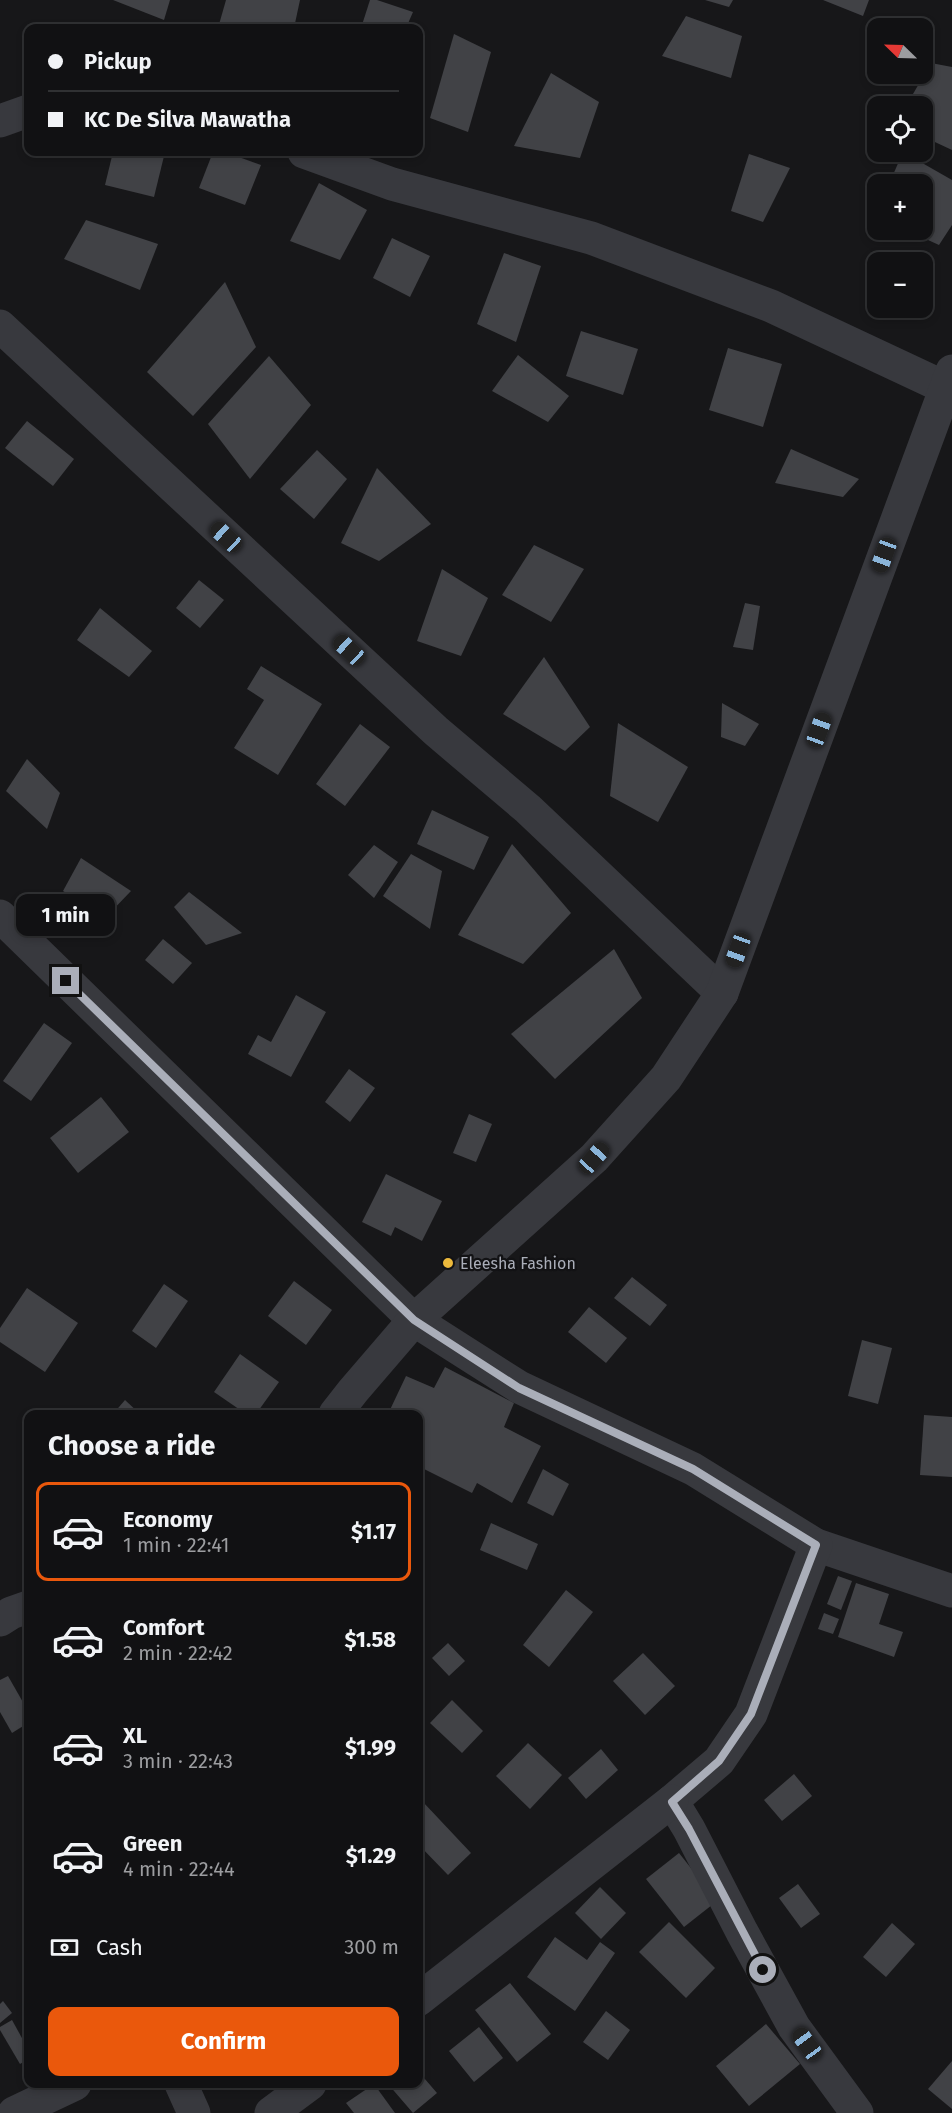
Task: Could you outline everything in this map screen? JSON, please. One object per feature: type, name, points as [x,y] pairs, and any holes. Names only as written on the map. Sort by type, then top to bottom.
[{"type":"street","points":[[0,121],[24,112]]},
{"type":"street","points":[[315,156],[392,184],[591,238],[771,306],[949,379],[722,993],[666,1078],[594,1158],[414,1320],[338,1410]]},
{"type":"street","points":[[0,326],[427,723],[528,809],[722,993]]},
{"type":"street","points":[[0,916],[414,1320],[519,1388],[693,1469],[816,1545],[952,1591]]},
{"type":"street","points":[[423,1996],[672,1802],[719,1761],[751,1714],[816,1545]]},
{"type":"street","points":[[672,1802],[689,1829],[794,2026],[857,2113]]},
{"type":"street","points":[[14,2113],[67,2088]]},
{"type":"street","points":[[183,2088],[194,2113]]},
{"type":"street","points":[[271,2113],[305,2088]]},
{"type":"building","points":[[113,0],[170,0],[164,20]]},
{"type":"building","points":[[226,0],[300,0],[295,24],[219,24]]},
{"type":"building","points":[[370,0],[377,0],[413,12],[408,24],[362,24]]},
{"type":"building","points":[[705,0],[733,0],[729,7]]},
{"type":"building","points":[[823,0],[869,0],[863,16]]},
{"type":"building","points":[[686,16],[742,36],[731,78],[662,56]]},
{"type":"building","points":[[454,34],[491,52],[468,132],[430,118]]},
{"type":"building","points":[[933,63],[952,67],[952,150],[933,141],[933,96],[912,96],[919,84],[933,84]]},
{"type":"building","points":[[551,73],[599,102],[580,158],[514,146]]},
{"type":"building","points":[[749,154],[790,168],[763,222],[731,211]]},
{"type":"building","points":[[112,156],[164,156],[154,197],[105,185]]},
{"type":"building","points":[[211,156],[236,156],[261,165],[245,205],[199,188]]},
{"type":"building","points":[[899,162],[920,162],[952,180],[952,225],[939,245],[928,240],[933,240],[933,174],[893,174]]},
{"type":"building","points":[[319,183],[367,210],[340,260],[290,241]]},
{"type":"building","points":[[86,220],[158,244],[140,290],[64,259]]},
{"type":"building","points":[[392,238],[430,256],[410,297],[373,278]]},
{"type":"building","points":[[504,253],[541,266],[516,342],[477,324]]},
{"type":"building","points":[[225,282],[256,347],[193,416],[147,372]]},
{"type":"building","points":[[581,331],[638,349],[623,395],[566,376]]},
{"type":"building","points":[[728,348],[782,364],[763,427],[709,410]]},
{"type":"building","points":[[518,355],[569,396],[548,422],[492,391]]},
{"type":"building","points":[[269,356],[311,405],[250,479],[208,424]]},
{"type":"building","points":[[27,421],[74,459],[53,486],[5,448]]},
{"type":"building","points":[[791,449],[859,479],[843,497],[775,483]]},
{"type":"building","points":[[317,450],[347,479],[314,519],[280,489]]},
{"type":"building","points":[[377,468],[431,524],[379,561],[341,543]]},
{"type":"building","points":[[534,545],[584,569],[551,622],[502,595]]},
{"type":"building","points":[[442,569],[488,598],[461,656],[417,641]]},
{"type":"building","points":[[199,580],[224,600],[200,628],[176,608]]},
{"type":"building","points":[[745,603],[760,606],[753,650],[733,647]]},
{"type":"building","points":[[100,608],[152,651],[129,677],[77,640]]},
{"type":"building","points":[[544,657],[590,727],[565,751],[503,714]]},
{"type":"building","points":[[261,666],[322,704],[278,775],[234,748],[264,700],[247,689]]},
{"type":"building","points":[[722,703],[759,724],[745,746],[721,737]]},
{"type":"building","points":[[618,723],[688,767],[658,822],[610,796]]},
{"type":"building","points":[[360,724],[390,747],[345,806],[316,784]]},
{"type":"building","points":[[27,759],[60,793],[47,829],[6,791]]},
{"type":"building","points":[[432,810],[489,837],[474,870],[417,844]]},
{"type":"building","points":[[512,844],[571,913],[523,964],[458,935]]},
{"type":"building","points":[[374,845],[398,862],[374,898],[348,875]]},
{"type":"building","points":[[411,854],[442,871],[430,929],[383,896]]},
{"type":"building","points":[[81,858],[131,891],[105,918],[63,891]]},
{"type":"building","points":[[189,892],[242,933],[206,945],[174,907]]},
{"type":"building","points":[[163,939],[192,963],[173,984],[145,960]]},
{"type":"building","points":[[614,949],[642,998],[555,1079],[511,1034]]},
{"type":"building","points":[[296,995],[326,1012],[291,1077],[248,1054],[258,1035],[271,1042]]},
{"type":"building","points":[[44,1023],[72,1043],[31,1101],[3,1081]]},
{"type":"building","points":[[349,1069],[375,1088],[350,1122],[325,1102]]},
{"type":"building","points":[[101,1097],[129,1132],[78,1173],[50,1138]]},
{"type":"building","points":[[469,1114],[492,1124],[476,1162],[453,1153]]},
{"type":"building","points":[[386,1174],[442,1201],[422,1241],[395,1227],[391,1236],[362,1222]]},
{"type":"building","points":[[632,1277],[667,1305],[650,1326],[614,1298]]},
{"type":"building","points":[[294,1281],[332,1310],[306,1345],[268,1316]]},
{"type":"building","points":[[164,1284],[188,1301],[156,1348],[132,1331]]},
{"type":"building","points":[[27,1288],[78,1323],[45,1372],[0,1342],[0,1328]]},
{"type":"building","points":[[589,1307],[627,1338],[606,1363],[568,1332]]},
{"type":"building","points":[[862,1340],[892,1348],[878,1404],[848,1396]]},
{"type":"building","points":[[240,1354],[279,1382],[259,1410],[240,1410],[214,1392]]},
{"type":"building","points":[[445,1367],[514,1403],[504,1427],[541,1446],[512,1503],[477,1483],[472,1493],[423,1468],[423,1410],[390,1410],[406,1376],[434,1388]]},
{"type":"building","points":[[125,1400],[136,1410],[116,1410]]},
{"type":"building","points":[[924,1415],[952,1417],[952,1477],[920,1475]]},
{"type":"building","points":[[543,1469],[569,1484],[553,1516],[527,1503]]},
{"type":"building","points":[[491,1523],[538,1544],[527,1570],[480,1550]]},
{"type":"building","points":[[838,1576],[852,1581],[841,1610],[827,1604]]},
{"type":"building","points":[[856,1583],[889,1594],[879,1624],[903,1632],[894,1657],[838,1637]]},
{"type":"building","points":[[566,1590],[593,1612],[549,1667],[523,1645]]},
{"type":"building","points":[[824,1613],[839,1619],[833,1634],[818,1629]]},
{"type":"building","points":[[448,1643],[465,1661],[449,1676],[432,1658]]},
{"type":"building","points":[[643,1653],[675,1686],[645,1715],[613,1681]]},
{"type":"building","points":[[8,1676],[24,1704],[24,1726],[12,1733],[0,1712],[0,1680]]},
{"type":"building","points":[[452,1700],[483,1731],[462,1753],[430,1723]]},
{"type":"building","points":[[528,1743],[562,1775],[530,1809],[496,1776]]},
{"type":"building","points":[[601,1749],[618,1770],[586,1799],[568,1778]]},
{"type":"building","points":[[794,1774],[812,1796],[782,1821],[764,1800]]},
{"type":"building","points":[[423,1802],[471,1853],[448,1875],[423,1849]]},
{"type":"building","points":[[679,1853],[717,1901],[684,1927],[646,1879]]},
{"type":"building","points":[[798,1884],[820,1914],[801,1928],[779,1898]]},
{"type":"building","points":[[600,1887],[626,1913],[601,1939],[575,1913]]},
{"type":"building","points":[[669,1922],[715,1968],[686,1998],[639,1952]]},
{"type":"building","points":[[892,1923],[915,1944],[886,1977],[863,1957]]},
{"type":"building","points":[[555,1937],[587,1960],[600,1942],[615,1953],[575,2011],[527,1977]]},
{"type":"building","points":[[510,1983],[551,2034],[517,2062],[475,2010]]},
{"type":"building","points":[[3,2001],[12,2013],[0,2023],[0,2004]]},
{"type":"building","points":[[606,2011],[630,2030],[608,2060],[583,2042]]},
{"type":"building","points":[[12,2020],[24,2042],[24,2062],[20,2064],[0,2030],[0,2027]]},
{"type":"building","points":[[766,2024],[800,2064],[749,2106],[716,2066]]},
{"type":"building","points":[[479,2027],[503,2058],[474,2082],[449,2051]]},
{"type":"building","points":[[952,2061],[952,2109],[928,2089]]},
{"type":"building","points":[[423,2077],[437,2093],[413,2113],[391,2088],[423,2088]]},
{"type":"building","points":[[368,2088],[377,2088],[395,2113],[354,2113],[346,2103]]},
{"type":"place","name":"Eleesha Fashion","points":[[448,1263]]},
{"type":"route","points":[[66,981],[414,1320],[519,1388],[693,1469],[816,1545],[751,1714],[719,1761],[672,1802],[689,1829],[763,1970]]}]
